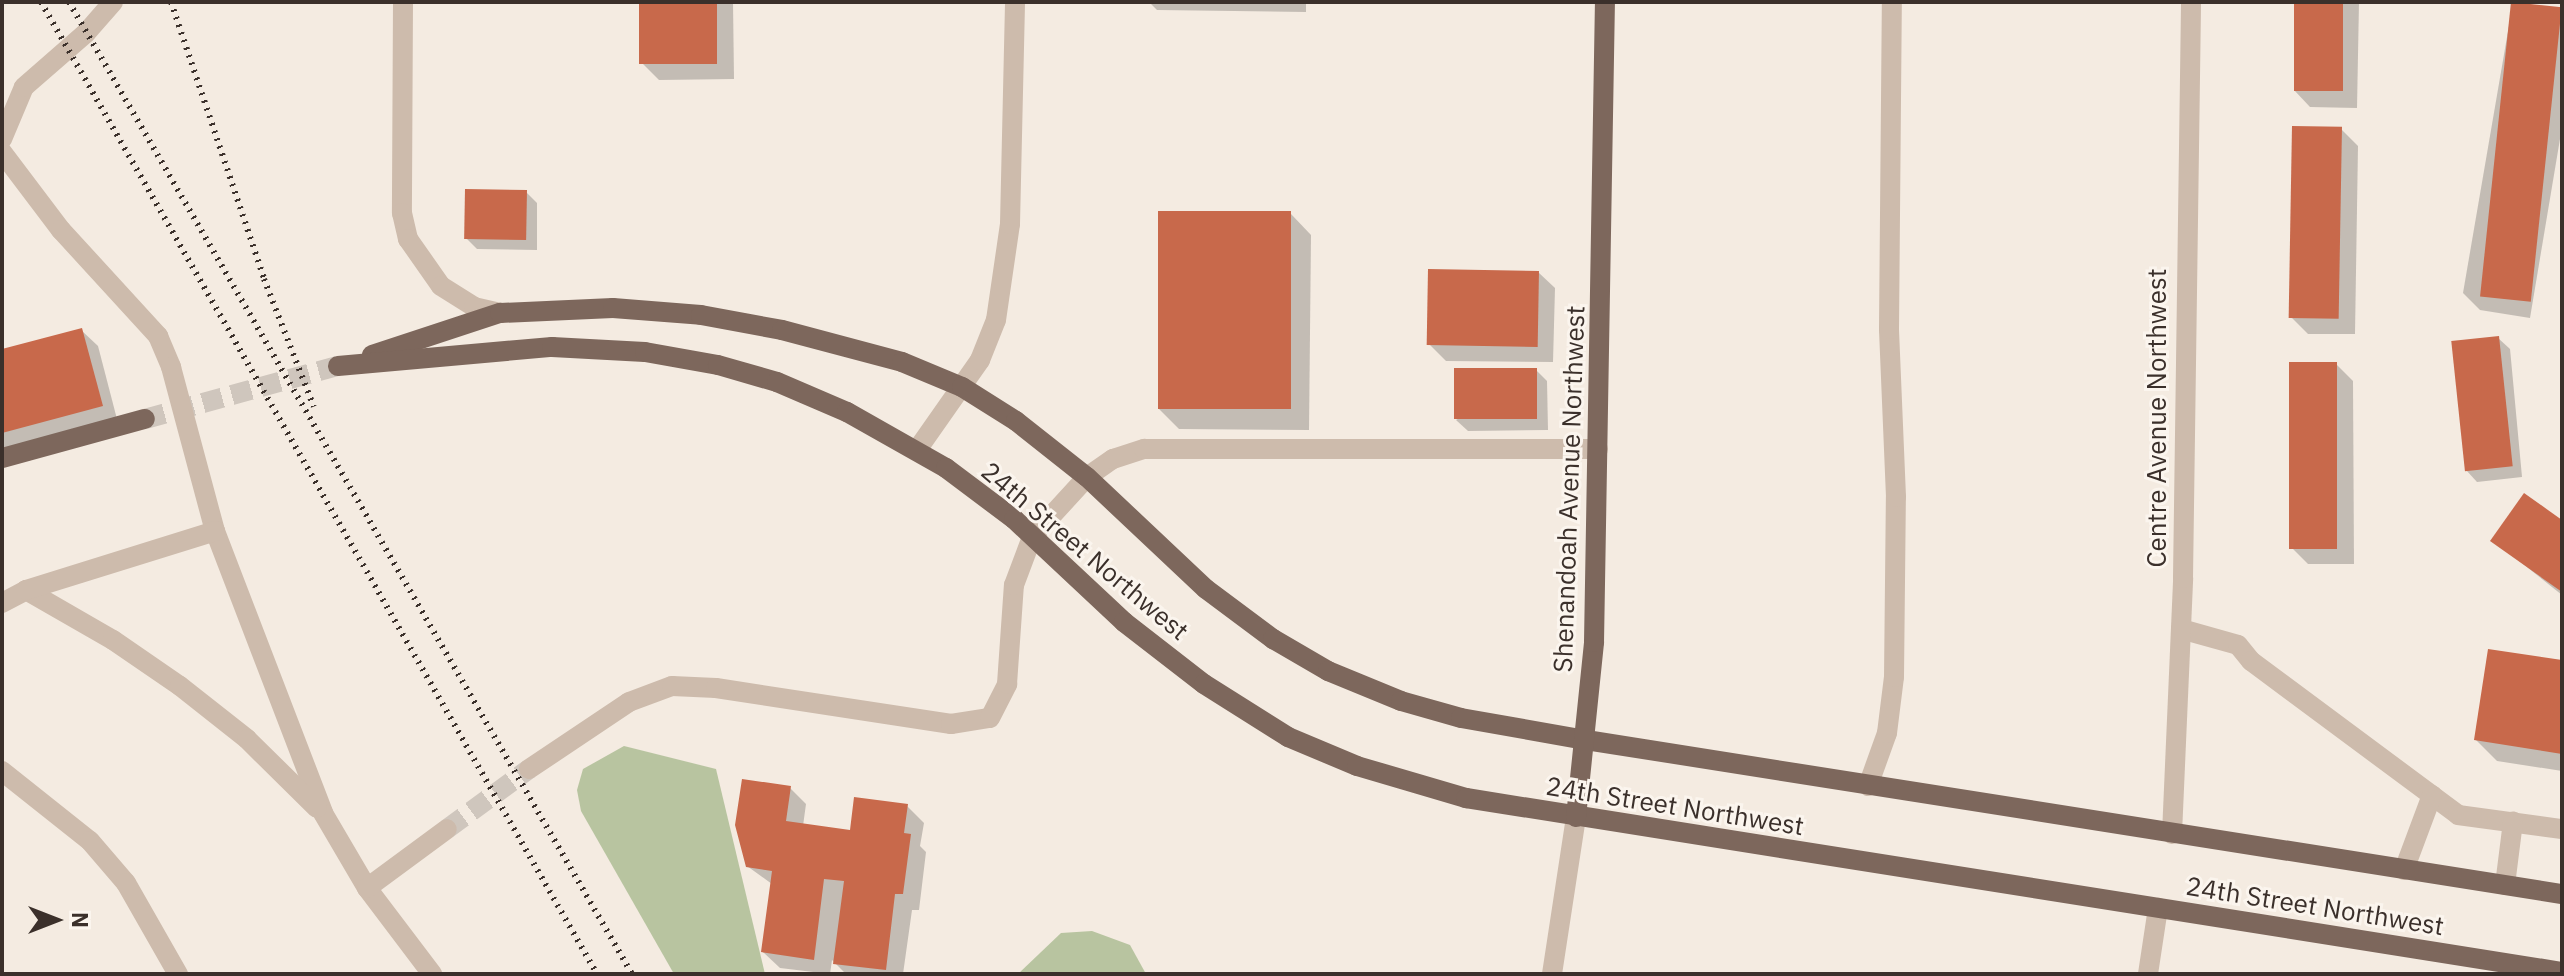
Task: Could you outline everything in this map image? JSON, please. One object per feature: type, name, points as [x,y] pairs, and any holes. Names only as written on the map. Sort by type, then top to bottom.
[{"type":"main road","name":"Shenandoah Avenue Northwest","points":[[1576,817],[1586,740],[1598,449],[1605,2]]},
{"type":"main road","name":"24th Street Northwest","points":[[2562,894],[1868,786],[1461,718],[1328,671],[1273,639],[1206,589],[1087,477],[1016,421],[962,387],[887,358],[701,315],[613,308],[500,313],[338,366],[552,347],[645,352],[718,365],[777,382],[917,450],[1032,537],[1124,622],[1204,684],[1288,737],[1357,766],[1466,798],[2562,972]]},
{"type":"main road","points":[[2,458],[145,419]]},
{"type":"street","points":[[2,139],[24,87],[86,33],[113,2]]},
{"type":"street","points":[[403,2],[402,213],[408,239],[441,286],[474,307],[500,313]]},
{"type":"street","points":[[917,450],[962,387],[996,320],[1005,280],[1015,2]]},
{"type":"street","points":[[1868,786],[1887,733],[1894,677],[1896,497],[1889,329],[1892,2]]},
{"type":"street","name":"Centre Avenue Northwest","points":[[2172,834],[2181,629],[2191,2]]},
{"type":"street","points":[[2,152],[61,230],[158,336],[171,367],[215,531],[323,813],[367,888],[432,974]]},
{"type":"street","points":[[529,769],[629,702],[672,686],[716,688],[951,724],[990,718],[1002,703],[1007,684],[1014,585],[1032,537],[1087,477],[1113,459],[1144,449],[1598,449]]},
{"type":"street","points":[[2,603],[26,590],[215,531]]},
{"type":"street","points":[[26,590],[180,686],[247,739],[323,813]]},
{"type":"street","points":[[2181,629],[2238,645],[2251,661],[2458,815],[2562,829]]},
{"type":"street","points":[[2,771],[52,808],[108,862],[152,924],[178,974]]},
{"type":"street","points":[[2404,870],[2432,795]]},
{"type":"street","name":"Shenandoah Avenue Northwest","points":[[1552,974],[1576,817]]},
{"type":"street","points":[[2505,885],[2513,822]]},
{"type":"street","points":[[367,888],[447,829]]},
{"type":"street","points":[[2148,974],[2158,908]]},
{"type":"green space","points":[[624,746],[716,769],[765,974],[674,974],[581,811],[577,790],[583,769]]},
{"type":"green space","points":[[1092,931],[1130,945],[1146,974],[1018,974],[1061,933]]},
{"type":"building","points":[[639,2],[717,2],[717,64],[639,64]]},
{"type":"building","points":[[2294,2],[2343,2],[2343,91],[2294,91]]},
{"type":"building","points":[[2511,2],[2562,7],[2531,302],[2480,296]]},
{"type":"building","points":[[2292,126],[2342,127],[2339,319],[2289,318]]},
{"type":"building","points":[[465,189],[527,190],[526,240],[464,239]]},
{"type":"building","points":[[1158,211],[1291,211],[1291,409],[1158,409]]},
{"type":"building","points":[[1428,269],[1539,271],[1538,347],[1427,345]]},
{"type":"building","points":[[82,328],[103,406],[2,433],[2,349]]},
{"type":"building","points":[[2499,336],[2513,466],[2465,471],[2451,341]]},
{"type":"building","points":[[2289,362],[2337,362],[2337,549],[2289,549]]},
{"type":"building","points":[[1454,368],[1537,368],[1537,419],[1454,419]]},
{"type":"building","points":[[2524,493],[2562,520],[2562,592],[2490,541]]},
{"type":"building","points":[[2488,649],[2562,660],[2562,754],[2474,740]]},
{"type":"building","points":[[742,779],[791,786],[786,821],[850,830],[854,797],[908,804],[904,833],[911,834],[903,894],[895,894],[886,970],[833,964],[844,881],[824,879],[814,960],[761,952],[772,871],[746,867],[735,825]]},
{"type":"tunnel","points":[[145,419],[338,366]]},
{"type":"tunnel","points":[[447,829],[529,769]]},
{"type":"railway","points":[[41,2],[597,974]]},
{"type":"railway","points":[[69,2],[632,974]]},
{"type":"railway","points":[[171,2],[264,279],[314,407]]}]
